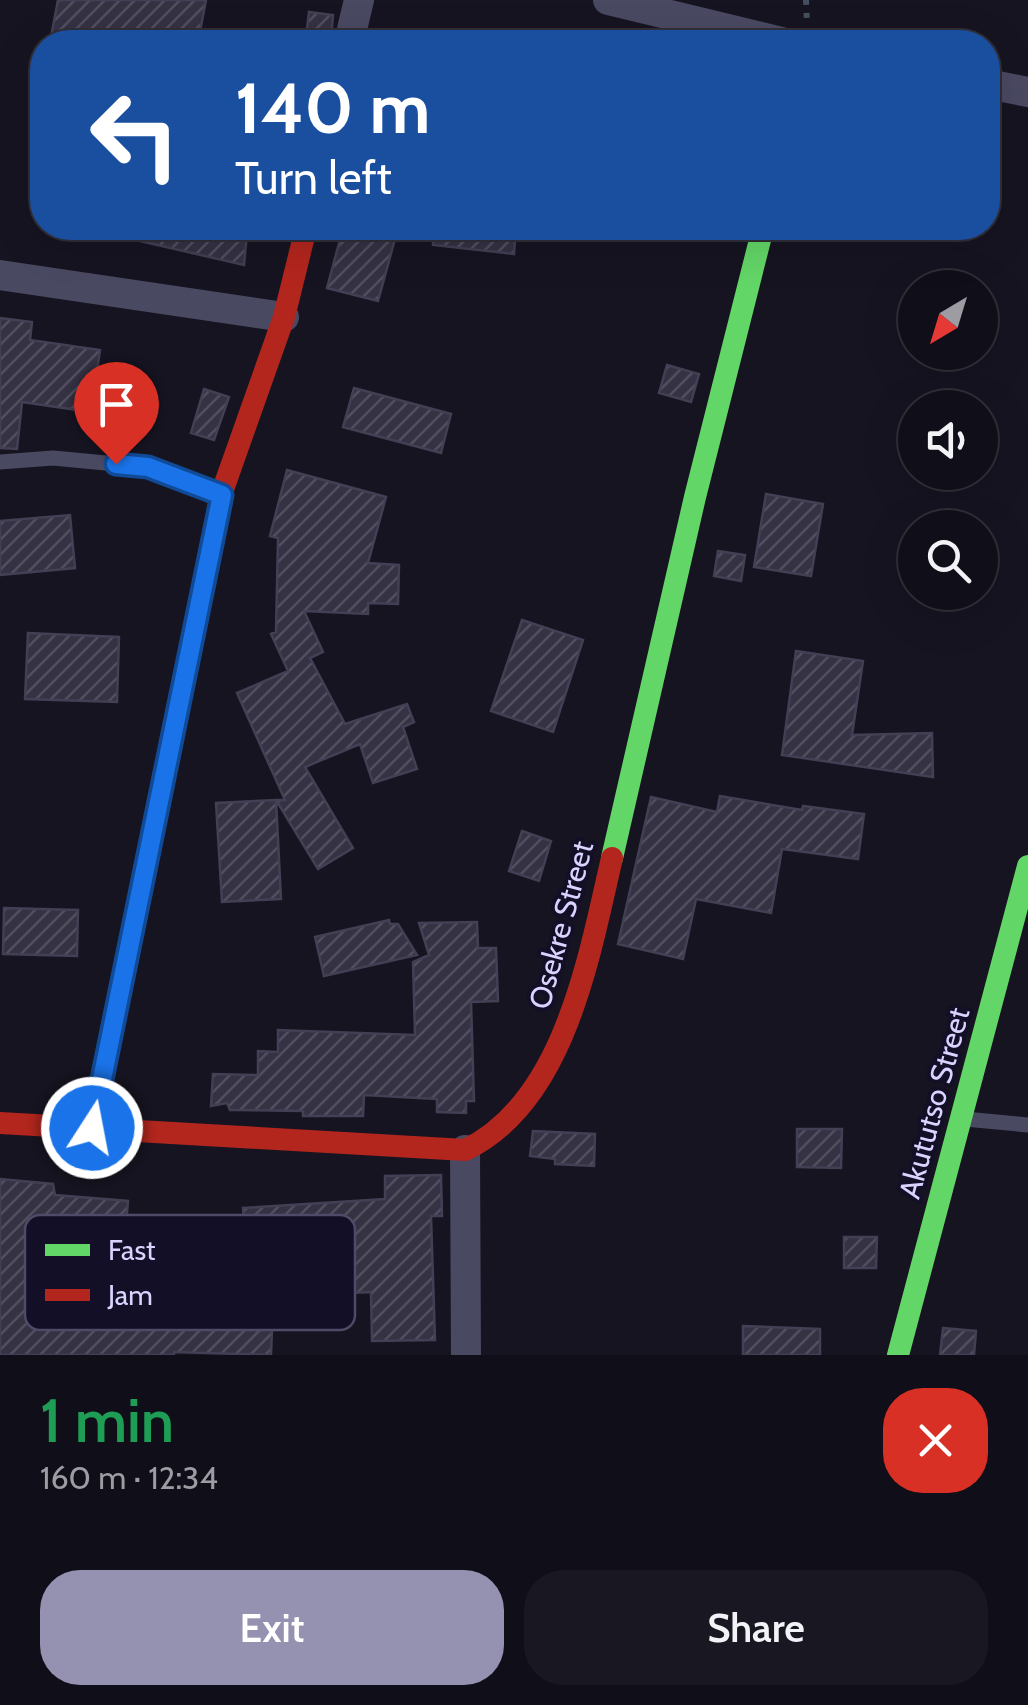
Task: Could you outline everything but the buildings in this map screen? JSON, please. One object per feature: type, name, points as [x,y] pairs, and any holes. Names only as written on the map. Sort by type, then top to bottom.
[{"type":"street","points":[[353,30],[360,0]]},
{"type":"street","points":[[608,0],[732,30]]},
{"type":"street","points":[[1000,86],[1028,92]]},
{"type":"street","points":[[92,1128],[222,495],[284,317],[303,240]]},
{"type":"street","name":"Osekre Street","points":[[465,1150],[488,1140],[524,1100],[552,1058],[585,974],[694,497],[760,240]]},
{"type":"street","points":[[0,275],[284,317]]},
{"type":"street","name":"Akututso Street","points":[[898,1355],[1028,866]]},
{"type":"street","points":[[0,1123],[465,1150],[466,1355]]},
{"type":"lane","points":[[0,462],[53,458],[148,467],[222,495]]},
{"type":"lane","points":[[960,1118],[1028,1125]]},
{"type":"traffic: fast","points":[[612,858],[695,497],[760,240]]},
{"type":"traffic: fast","points":[[898,1355],[1028,866]]},
{"type":"traffic: jam","points":[[92,1128],[221,495],[284,317],[303,240]]},
{"type":"traffic: jam","points":[[0,1123],[465,1150],[499,1128],[527,1098],[549,1062],[582,981],[612,858]]},
{"type":"route","points":[[92,1128],[222,495],[148,467],[116,464]]}]
